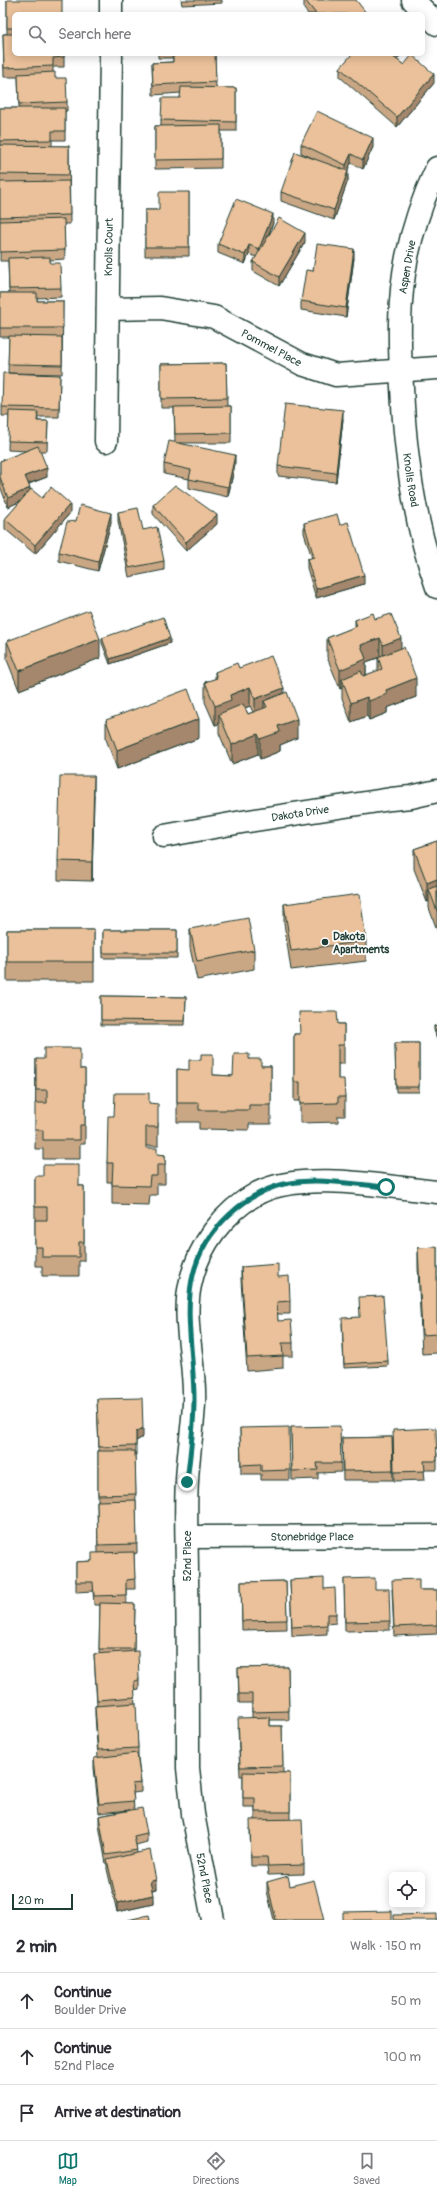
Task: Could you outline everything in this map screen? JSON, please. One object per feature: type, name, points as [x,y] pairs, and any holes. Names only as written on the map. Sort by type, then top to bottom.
[{"type":"street","points":[[111,0],[111,12]]},
{"type":"street","points":[[413,0],[437,24]]},
{"type":"street","name":"Knolls Court","points":[[106,441],[111,56]]},
{"type":"street","name":"Aspen Drive","points":[[401,370],[402,295],[407,258],[416,222],[437,168]]},
{"type":"street","name":"Pommel Place","points":[[108,309],[160,308],[214,317],[302,364],[336,375],[437,368]]},
{"type":"street","name":"Knolls Road","points":[[401,370],[404,440],[417,519],[437,587]]},
{"type":"street","name":"Dakota Drive","points":[[164,836],[242,822],[411,797],[437,791]]},
{"type":"street","name":"52nd Place","points":[[213,1920],[193,1814],[188,1768],[187,1482],[194,1401],[188,1305],[190,1286],[204,1247],[218,1225],[239,1206],[259,1193],[284,1184],[322,1181],[437,1192]]},
{"type":"street","name":"Stonebridge Place","points":[[187,1537],[437,1536]]},
{"type":"building","points":[[7,0],[62,0],[62,12],[12,12],[12,28],[7,28]]},
{"type":"building","points":[[305,0],[356,0],[365,12],[314,12]]},
{"type":"building","points":[[3,34],[12,34],[12,56],[64,56],[53,58],[53,66],[4,68]]},
{"type":"building","points":[[173,56],[215,56],[216,82],[153,85],[152,63],[173,62]]},
{"type":"building","points":[[350,56],[392,56],[404,65],[411,56],[413,56],[434,74],[397,117],[340,68]]},
{"type":"building","points":[[55,72],[55,78],[66,78],[67,102],[19,104],[18,74]]},
{"type":"building","points":[[181,87],[236,88],[236,122],[161,120],[162,98],[180,98]]},
{"type":"building","points":[[0,108],[65,108],[65,131],[52,131],[52,140],[0,141]]},
{"type":"building","points":[[317,111],[373,138],[363,160],[351,154],[346,165],[301,144]]},
{"type":"building","points":[[221,125],[221,159],[155,160],[155,126]]},
{"type":"building","points":[[0,145],[69,146],[69,175],[0,174]]},
{"type":"building","points":[[295,152],[348,171],[334,210],[281,192]]},
{"type":"building","points":[[69,181],[70,215],[0,217],[0,182]]},
{"type":"building","points":[[159,192],[189,192],[189,247],[145,247],[145,210],[159,210]]},
{"type":"building","points":[[236,199],[273,214],[259,249],[249,245],[245,255],[218,244]]},
{"type":"building","points":[[279,218],[305,233],[279,277],[253,262]]},
{"type":"building","points":[[64,219],[65,250],[0,252],[0,221]]},
{"type":"building","points":[[317,244],[354,249],[346,308],[301,301],[306,270],[313,271]]},
{"type":"building","points":[[50,257],[50,263],[60,263],[61,288],[9,289],[8,258]]},
{"type":"building","points":[[0,293],[37,293],[37,301],[63,301],[63,328],[0,328]]},
{"type":"building","points":[[9,336],[62,337],[62,365],[8,364]]},
{"type":"building","points":[[226,363],[227,398],[161,399],[161,364]]},
{"type":"building","points":[[3,373],[60,375],[59,408],[2,407]]},
{"type":"building","points":[[285,404],[343,410],[336,473],[278,466]]},
{"type":"building","points":[[231,406],[231,433],[175,434],[174,407]]},
{"type":"building","points":[[9,411],[38,412],[37,421],[48,421],[47,442],[8,441]]},
{"type":"building","points":[[169,441],[235,455],[228,487],[189,479],[191,470],[164,464]]},
{"type":"building","points":[[38,446],[47,468],[25,476],[30,488],[8,498],[0,477],[0,461]]},
{"type":"building","points":[[175,485],[217,515],[186,542],[153,505]]},
{"type":"building","points":[[51,487],[70,504],[35,545],[5,519],[31,489],[42,498]]},
{"type":"building","points":[[80,505],[111,513],[98,562],[59,552],[67,522],[76,521]]},
{"type":"building","points":[[138,508],[143,530],[157,527],[164,561],[129,568],[118,512]]},
{"type":"building","points":[[337,514],[340,525],[348,522],[364,575],[316,589],[307,559],[314,557],[304,523]]},
{"type":"building","points":[[89,610],[100,639],[19,671],[7,641]]},
{"type":"building","points":[[373,613],[375,619],[391,614],[401,638],[383,645],[380,638],[361,645],[366,659],[340,670],[327,638],[357,626],[355,620]]},
{"type":"building","points":[[163,617],[170,638],[110,659],[102,638]]},
{"type":"building","points":[[404,647],[416,678],[386,690],[387,694],[369,701],[367,697],[351,703],[342,679],[361,671],[363,676],[382,669],[378,657]]},
{"type":"building","points":[[271,656],[284,688],[255,699],[250,687],[230,695],[231,700],[215,706],[205,682],[217,678],[215,672],[237,663],[239,668]]},
{"type":"building","points":[[188,689],[199,719],[117,750],[106,720]]},
{"type":"building","points":[[287,692],[297,719],[278,726],[280,732],[260,739],[258,734],[232,745],[219,714],[243,704],[248,714],[267,707],[264,701]]},
{"type":"building","points":[[60,776],[94,776],[92,862],[58,861]]},
{"type":"building","points":[[437,841],[437,879],[427,883],[414,849]]},
{"type":"building","points":[[437,886],[437,911],[429,889]]},
{"type":"building","points":[[360,894],[366,941],[291,951],[284,904]]},
{"type":"building","points":[[248,918],[254,950],[197,961],[190,929]]},
{"type":"building","points":[[7,930],[94,930],[94,962],[7,962]]},
{"type":"building","points":[[103,930],[177,930],[177,953],[103,953]]},
{"type":"building","points":[[101,996],[186,997],[185,1021],[101,1020]]},
{"type":"building","points":[[299,1012],[337,1012],[338,1024],[344,1024],[344,1045],[338,1045],[338,1079],[344,1079],[345,1097],[338,1097],[338,1103],[300,1104],[300,1082],[294,1082],[294,1034],[300,1034]]},
{"type":"building","points":[[437,1025],[437,1034],[434,1026]]},
{"type":"building","points":[[395,1043],[419,1043],[419,1087],[396,1087]]},
{"type":"building","points":[[44,1048],[80,1048],[80,1069],[85,1069],[85,1125],[80,1125],[80,1140],[43,1140],[43,1130],[35,1130],[35,1103],[47,1103],[47,1090],[36,1090],[36,1059],[44,1059]]},
{"type":"building","points":[[201,1054],[213,1054],[213,1075],[233,1076],[234,1054],[249,1054],[249,1059],[261,1059],[261,1066],[271,1066],[271,1105],[249,1105],[249,1110],[199,1110],[199,1103],[177,1103],[177,1069],[189,1070],[189,1060],[201,1060]]},
{"type":"building","points":[[115,1093],[149,1093],[149,1103],[158,1104],[158,1127],[146,1127],[146,1148],[157,1148],[157,1154],[165,1155],[165,1165],[157,1165],[157,1176],[150,1176],[149,1186],[112,1185],[113,1163],[107,1163],[108,1116],[114,1116]]},
{"type":"building","points":[[43,1165],[79,1165],[79,1186],[84,1186],[84,1242],[79,1242],[79,1257],[42,1257],[42,1247],[35,1247],[35,1220],[47,1220],[47,1207],[35,1207],[35,1176],[43,1176]]},
{"type":"building","points":[[437,1247],[437,1334],[422,1335],[418,1248]]},
{"type":"building","points":[[278,1264],[278,1277],[289,1276],[290,1301],[277,1302],[278,1321],[291,1320],[293,1343],[282,1343],[283,1356],[247,1358],[241,1267]]},
{"type":"building","points":[[383,1296],[388,1361],[344,1364],[342,1318],[360,1317],[359,1297]]},
{"type":"building","points":[[142,1398],[143,1428],[136,1432],[136,1446],[99,1447],[97,1399]]},
{"type":"building","points":[[340,1426],[341,1463],[317,1463],[318,1470],[292,1471],[291,1427]]},
{"type":"building","points":[[289,1427],[290,1470],[261,1471],[261,1464],[241,1465],[240,1428]]},
{"type":"building","points":[[436,1428],[437,1461],[424,1461],[425,1471],[394,1472],[393,1430]]},
{"type":"building","points":[[392,1437],[393,1470],[343,1471],[342,1438]]},
{"type":"building","points":[[98,1451],[135,1451],[136,1494],[98,1495]]},
{"type":"building","points":[[136,1500],[137,1544],[98,1545],[97,1501]]},
{"type":"building","points":[[134,1552],[135,1579],[126,1580],[126,1595],[94,1596],[93,1582],[76,1582],[76,1562],[92,1561],[92,1553]]},
{"type":"building","points":[[324,1578],[324,1589],[335,1588],[336,1614],[327,1614],[327,1625],[292,1627],[290,1580]]},
{"type":"building","points":[[375,1578],[375,1589],[389,1589],[390,1621],[345,1622],[344,1579]]},
{"type":"building","points":[[419,1579],[419,1590],[437,1590],[437,1625],[394,1627],[392,1580]]},
{"type":"building","points":[[286,1581],[287,1620],[242,1621],[241,1582]]},
{"type":"building","points":[[100,1603],[135,1604],[134,1649],[99,1649]]},
{"type":"building","points":[[138,1651],[139,1680],[134,1681],[135,1697],[97,1700],[94,1654]]},
{"type":"building","points":[[288,1667],[289,1711],[252,1712],[252,1694],[239,1694],[238,1668]]},
{"type":"building","points":[[136,1703],[138,1748],[98,1750],[95,1706]]},
{"type":"building","points":[[270,1717],[270,1726],[282,1726],[283,1766],[240,1767],[238,1718]]},
{"type":"building","points":[[137,1753],[141,1783],[132,1784],[134,1801],[99,1804],[94,1758]]},
{"type":"building","points":[[243,1772],[290,1773],[290,1812],[255,1812],[255,1798],[243,1798]]},
{"type":"building","points":[[142,1808],[147,1833],[134,1836],[137,1850],[106,1855],[99,1816]]},
{"type":"building","points":[[302,1819],[304,1865],[268,1866],[267,1857],[251,1857],[250,1820]]},
{"type":"building","points":[[150,1850],[156,1880],[150,1881],[153,1895],[117,1903],[107,1860]]},
{"type":"building","points":[[288,1876],[290,1886],[314,1880],[324,1920],[276,1920],[267,1882]]},
{"type":"building","points":[[392,1911],[392,1920],[343,1920],[343,1912]]},
{"type":"building","points":[[437,1914],[437,1920],[394,1920],[394,1915]]},
{"type":"building","points":[[149,1915],[150,1920],[128,1920]]},
{"type":"place","name":"Dakota Apartments","points":[[325,942]]},
{"type":"route","points":[[187,1482],[194,1401],[188,1305],[190,1286],[194,1270],[204,1247],[218,1225],[239,1206],[259,1193],[284,1184],[322,1181],[386,1187]]}]
